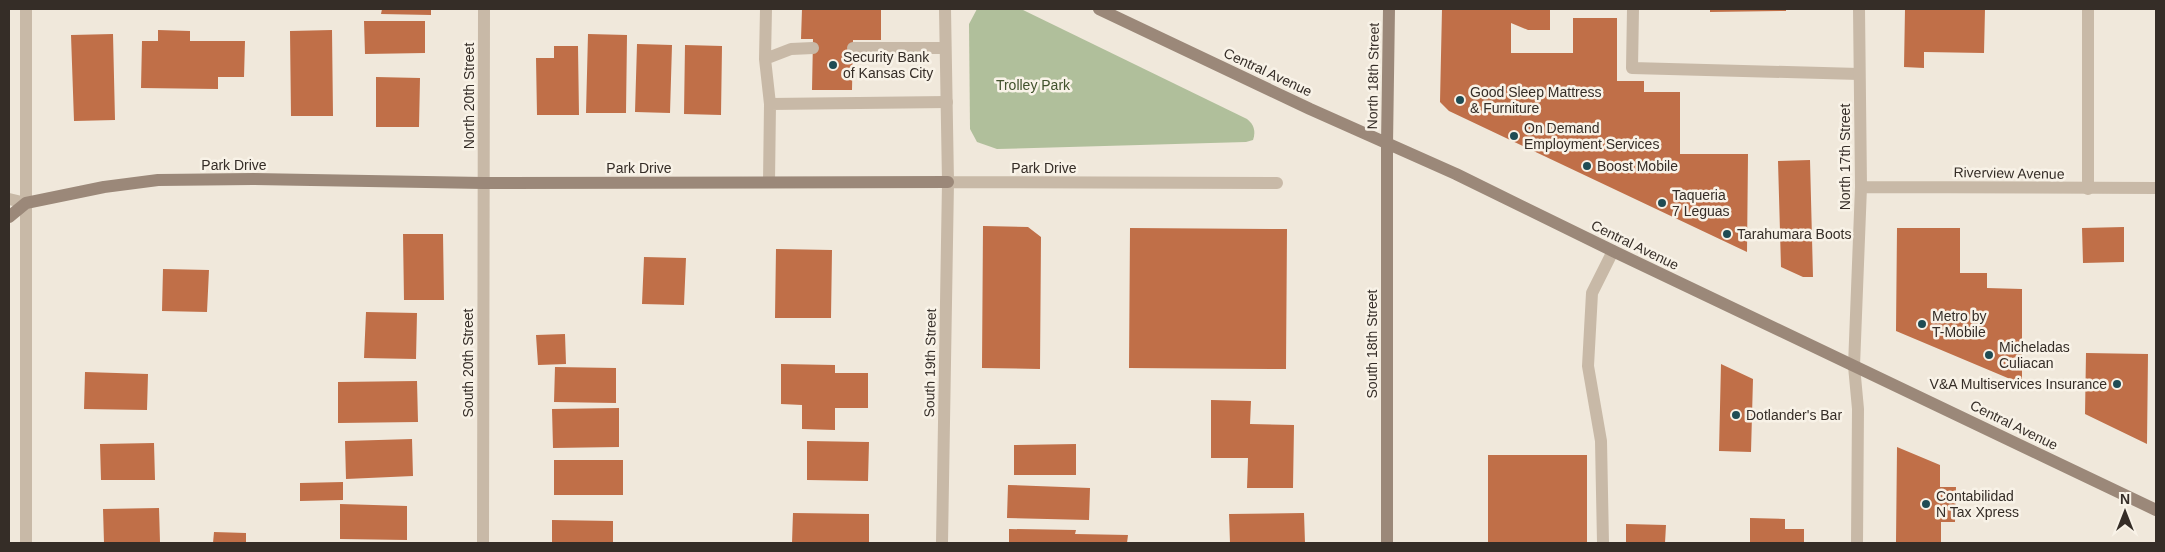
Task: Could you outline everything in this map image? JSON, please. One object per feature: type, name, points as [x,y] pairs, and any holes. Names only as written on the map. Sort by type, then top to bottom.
[{"type":"main road","name":"Central Avenue","points":[[1099,9],[1387,144],[1456,174],[2156,510]]},
{"type":"main road","name":"North 18th Street","points":[[1387,144],[1389,9]]},
{"type":"main road","name":"South 18th Street","points":[[1387,144],[1387,543]]},
{"type":"main road","name":"Park Drive","points":[[9,217],[26,203],[104,186],[158,180],[253,179],[483,183],[948,182]]},
{"type":"street","points":[[26,9],[26,543]]},
{"type":"street","name":"North 20th Street","points":[[483,183],[484,9]]},
{"type":"street","points":[[766,9],[765,60],[770,104],[769,182]]},
{"type":"street","name":"South 19th Street","points":[[942,543],[948,182],[945,9]]},
{"type":"street","points":[[1633,9],[1632,68],[1859,74]]},
{"type":"street","name":"North 17th Street","points":[[1857,543],[1858,409],[1854,366],[1861,186],[1860,9]]},
{"type":"street","points":[[2088,9],[2088,188]]},
{"type":"street","points":[[765,60],[791,49],[813,48]]},
{"type":"street","points":[[853,48],[945,48]]},
{"type":"street","points":[[770,104],[946,102]]},
{"type":"street","name":"Park Drive","points":[[948,182],[1277,183]]},
{"type":"street","name":"South 20th Street","points":[[483,183],[483,543]]},
{"type":"street","name":"Riverview Avenue","points":[[1861,186],[2156,188]]},
{"type":"street","points":[[9,199],[26,203]]},
{"type":"street","points":[[1604,543],[1601,441],[1588,366],[1592,293],[1613,251]]},
{"type":"green space","name":"Trolley Park","points":[[977,9],[1021,9],[1247,119],[1254,128],[1253,140],[1246,142],[997,149],[977,142],[970,129],[969,24]]},
{"type":"building","points":[[382,9],[431,9],[431,15],[381,14]]},
{"type":"building","name":"Security Bank of Kansas City","points":[[802,9],[881,9],[881,40],[853,40],[852,90],[812,90],[813,39],[801,39]]},
{"type":"building","points":[[1442,9],[1550,9],[1550,30],[1528,30],[1511,23],[1511,53],[1573,53],[1573,18],[1617,18],[1617,81],[1644,81],[1644,92],[1680,92],[1680,154],[1748,154],[1747,252],[1449,111],[1440,102]]},
{"type":"building","points":[[1710,9],[1786,9],[1786,11],[1710,12]]},
{"type":"building","points":[[1905,9],[1985,9],[1984,53],[1924,52],[1924,68],[1904,67]]},
{"type":"building","points":[[364,21],[425,21],[425,53],[365,54]]},
{"type":"building","points":[[158,30],[190,31],[190,41],[245,41],[244,77],[218,77],[218,89],[141,88],[142,41],[158,41]]},
{"type":"building","points":[[332,30],[333,116],[291,116],[290,31]]},
{"type":"building","points":[[113,34],[115,120],[74,121],[71,35]]},
{"type":"building","points":[[588,34],[627,35],[626,113],[586,113]]},
{"type":"building","points":[[637,44],[672,45],[670,113],[635,112]]},
{"type":"building","points":[[685,45],[722,46],[721,115],[684,114]]},
{"type":"building","points":[[554,46],[578,46],[579,115],[537,115],[536,58],[554,58]]},
{"type":"building","points":[[376,77],[420,78],[419,127],[376,127]]},
{"type":"building","points":[[1810,160],[1813,277],[1803,277],[1781,267],[1778,161]]},
{"type":"building","points":[[983,226],[1028,227],[1041,237],[1040,369],[982,368]]},
{"type":"building","points":[[2124,227],[2124,262],[2083,263],[2082,228]]},
{"type":"building","points":[[1130,228],[1287,229],[1286,369],[1129,368]]},
{"type":"building","points":[[1897,228],[1960,228],[1960,273],[1987,273],[1987,288],[2022,289],[2022,384],[1896,331]]},
{"type":"building","points":[[403,234],[443,234],[444,300],[404,300]]},
{"type":"building","points":[[776,249],[832,250],[831,318],[775,318]]},
{"type":"building","points":[[644,257],[686,258],[684,305],[642,304]]},
{"type":"building","points":[[163,269],[209,270],[207,312],[162,311]]},
{"type":"building","points":[[366,312],[417,313],[416,359],[364,358]]},
{"type":"building","points":[[565,334],[566,364],[538,365],[536,335]]},
{"type":"building","name":"V&A Multiservices Insurance","points":[[2086,353],[2148,354],[2147,444],[2085,414]]},
{"type":"building","points":[[781,364],[835,365],[835,373],[868,373],[868,408],[835,408],[835,430],[802,429],[802,405],[781,404]]},
{"type":"building","name":"Dotlander's Bar","points":[[1721,364],[1753,379],[1751,452],[1719,451]]},
{"type":"building","points":[[555,367],[616,368],[616,403],[554,402]]},
{"type":"building","points":[[85,372],[148,374],[147,410],[84,409]]},
{"type":"building","points":[[417,381],[418,422],[338,423],[338,382]]},
{"type":"building","points":[[1211,400],[1251,401],[1250,424],[1294,425],[1293,488],[1247,488],[1248,458],[1211,458]]},
{"type":"building","points":[[619,408],[619,447],[553,448],[552,409]]},
{"type":"building","points":[[412,439],[413,476],[346,479],[345,441]]},
{"type":"building","points":[[807,441],[869,442],[868,481],[807,480]]},
{"type":"building","points":[[154,443],[155,480],[101,480],[100,444]]},
{"type":"building","points":[[1076,444],[1076,475],[1014,475],[1014,445]]},
{"type":"building","name":"Contabilidad N Tax Xpress","points":[[1897,447],[1940,465],[1940,487],[1956,487],[1955,522],[1941,522],[1941,543],[1896,543]]},
{"type":"building","points":[[1488,455],[1587,455],[1587,543],[1488,543]]},
{"type":"building","points":[[554,460],[623,460],[623,495],[554,495]]},
{"type":"building","points":[[343,482],[343,500],[300,501],[300,483]]},
{"type":"building","points":[[1008,485],[1090,488],[1089,520],[1007,518]]},
{"type":"building","points":[[340,504],[407,506],[407,540],[340,539]]},
{"type":"building","points":[[159,508],[160,542],[104,543],[103,509]]},
{"type":"building","points":[[793,513],[869,514],[869,543],[792,543]]},
{"type":"building","points":[[1304,513],[1305,543],[1230,543],[1229,514]]},
{"type":"building","points":[[1750,518],[1785,519],[1785,529],[1804,529],[1804,543],[1750,543]]},
{"type":"building","points":[[552,520],[613,521],[613,543],[552,543]]},
{"type":"building","points":[[1626,524],[1666,525],[1665,543],[1626,543]]},
{"type":"building","points":[[1009,529],[1076,530],[1075,534],[1128,535],[1127,543],[1009,543]]},
{"type":"building","points":[[214,532],[246,533],[246,543],[213,543]]},
{"type":"place","name":"Security Bank of Kansas City","points":[[833,65]]},
{"type":"place","name":"Good Sleep Mattress & Furniture","points":[[1460,100]]},
{"type":"place","name":"On Demand Employment Services","points":[[1514,136]]},
{"type":"place","name":"Boost Mobile","points":[[1587,166]]},
{"type":"place","name":"Taqueria 7 Leguas","points":[[1662,203]]},
{"type":"place","name":"Tarahumara Boots","points":[[1727,234]]},
{"type":"place","name":"Metro by T-Mobile","points":[[1922,324]]},
{"type":"place","name":"Micheladas Culiacan","points":[[1989,355]]},
{"type":"place","name":"V&A Multiservices Insurance","points":[[2117,384]]},
{"type":"place","name":"Dotlander's Bar","points":[[1736,415]]},
{"type":"place","name":"Contabilidad N Tax Xpress","points":[[1926,504]]}]
